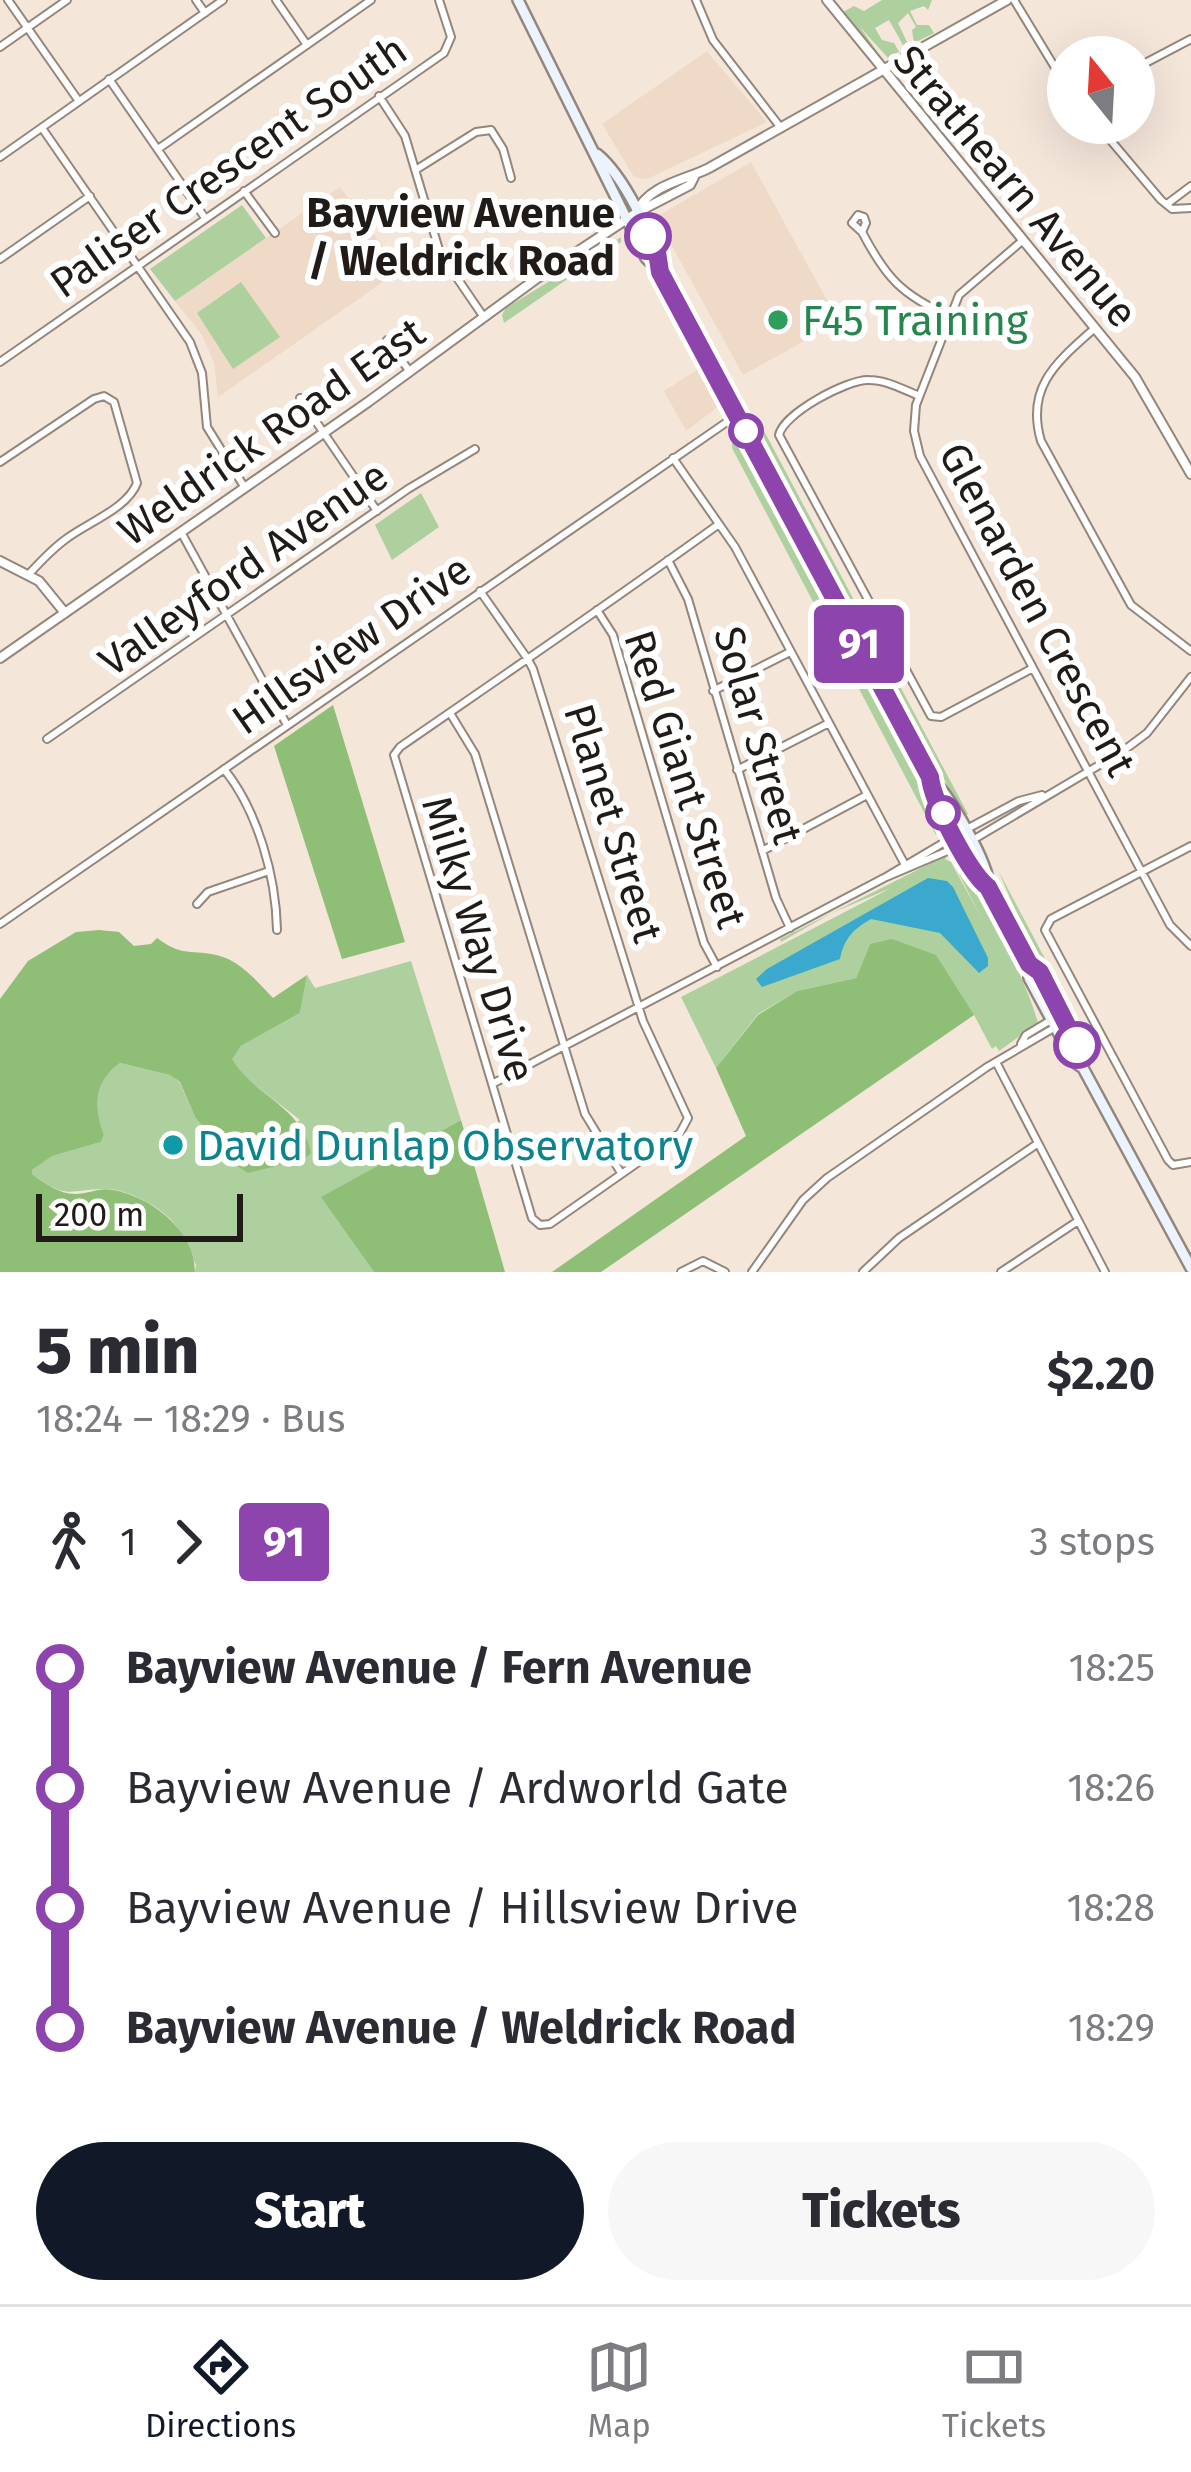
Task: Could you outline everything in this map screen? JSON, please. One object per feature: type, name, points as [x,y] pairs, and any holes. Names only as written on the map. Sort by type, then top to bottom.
[{"type":"main road","points":[[518,0],[597,154],[599,171],[646,258],[660,272],[930,777],[940,786],[963,838],[989,876],[988,887],[1029,964],[1040,972],[1058,1021],[1084,1057],[1083,1068],[1191,1268]]},
{"type":"main road","points":[[597,154],[611,166],[637,213],[657,252],[660,272]]},
{"type":"street","points":[[8,0],[78,101]]},
{"type":"street","points":[[0,47],[67,0]]},
{"type":"street","points":[[196,0],[205,13]]},
{"type":"street","points":[[0,157],[224,0]]},
{"type":"street","points":[[276,0],[307,45]]},
{"type":"street","points":[[158,148],[371,0]]},
{"type":"street","name":"Paliser Crescent South","points":[[0,362],[449,46],[451,37],[439,0]]},
{"type":"street","points":[[696,0],[713,40],[781,128]]},
{"type":"street","name":"Strathearn Avenue","points":[[827,0],[1148,396],[1191,474]]},
{"type":"street","points":[[1011,0],[1047,56]]},
{"type":"street","name":"Weldrick Road East","points":[[0,658],[637,213],[641,202],[1011,0]]},
{"type":"street","points":[[1155,58],[1191,39]]},
{"type":"street","points":[[109,79],[205,218]]},
{"type":"street","points":[[379,96],[405,136],[433,239],[484,316]]},
{"type":"street","points":[[42,128],[190,343],[202,373],[207,427],[245,488]]},
{"type":"street","points":[[417,169],[476,132],[491,130],[503,149],[511,178]]},
{"type":"street","points":[[1114,144],[1166,204],[1178,211],[1191,208]]},
{"type":"street","points":[[1166,204],[1191,186]]},
{"type":"street","points":[[244,190],[274,232]]},
{"type":"street","points":[[0,259],[90,196]]},
{"type":"street","points":[[862,232],[903,292],[950,316]]},
{"type":"street","name":"Glenarden Crescent","points":[[1022,241],[959,295],[918,395],[913,422],[920,456],[1170,925],[1191,946]]},
{"type":"street","points":[[1095,328],[1052,369],[1036,412],[1041,441],[1131,605],[1191,651]]},
{"type":"street","points":[[387,340],[410,372]]},
{"type":"street","points":[[918,395],[878,381],[854,382],[788,417],[779,435],[931,716],[941,717],[1034,668]]},
{"type":"street","points":[[0,462],[94,399],[104,396],[115,402],[135,490],[62,542],[29,574]]},
{"type":"street","points":[[301,398],[377,511]]},
{"type":"street","name":"Hillsview Drive","points":[[0,924],[737,415]]},
{"type":"street","name":"Valleyford Avenue","points":[[46,739],[475,449]]},
{"type":"street","points":[[673,458],[719,524],[904,863]]},
{"type":"street","name":"Milky Way Drive","points":[[640,1008],[688,1118],[680,1133],[550,1224],[540,1225],[532,1218],[394,761],[400,747],[719,524]]},
{"type":"street","points":[[181,532],[287,725]]},
{"type":"street","name":"Solar Street","points":[[668,560],[688,599],[776,898],[790,928]]},
{"type":"street","points":[[0,561],[48,589],[65,613]]},
{"type":"street","name":"Planet Street","points":[[480,591],[527,658],[542,692],[640,1008]]},
{"type":"street","name":"Red Giant Street","points":[[597,610],[613,635],[704,943],[717,967]]},
{"type":"street","points":[[713,692],[791,652]]},
{"type":"street","points":[[884,878],[904,863],[1024,812],[1042,795],[1148,733],[1191,676]]},
{"type":"street","points":[[450,712],[475,754],[585,1114],[621,1173]]},
{"type":"street","points":[[737,770],[829,723]]},
{"type":"street","points":[[224,769],[244,797],[277,900],[277,930]]},
{"type":"street","points":[[762,850],[867,795]]},
{"type":"street","points":[[492,1084],[963,838]]},
{"type":"street","points":[[1191,846],[1047,923],[1048,941],[1168,1160],[1172,1165],[1191,1162]]},
{"type":"street","points":[[197,904],[208,892],[268,871]]},
{"type":"street","points":[[752,1272],[814,1189],[1019,1047],[1027,1035],[1058,1021]]},
{"type":"street","points":[[996,1062],[1105,1272]]},
{"type":"street","points":[[863,1272],[899,1238],[1037,1144]]},
{"type":"street","points":[[1001,1272],[1078,1220]]},
{"type":"street","points":[[681,1272],[703,1261],[724,1272]]},
{"type":"shaded area","points":[[707,51],[767,122],[647,179],[634,177],[602,124]]},
{"type":"shaded area","points":[[751,162],[839,322],[743,375],[656,217]]},
{"type":"shaded area","points":[[340,187],[400,270],[218,397],[214,363],[202,335],[175,301]]},
{"type":"shaded area","points":[[698,369],[718,407],[686,431],[664,391]]},
{"type":"green space","points":[[882,0],[932,0],[928,10],[924,6],[910,11],[917,25],[929,25],[934,33],[914,43],[916,27],[908,13],[898,23],[907,42],[903,45],[889,20],[875,28],[899,52],[888,58],[860,27],[881,57],[843,12],[854,6],[864,11]]},
{"type":"green space","points":[[242,205],[266,238],[175,301],[150,269]]},
{"type":"green space","points":[[621,237],[621,242],[504,323],[506,308]]},
{"type":"green space","points":[[241,282],[280,337],[233,369],[197,313]]},
{"type":"green space","points":[[763,429],[968,814],[964,816],[757,432]]},
{"type":"green space","points":[[732,434],[933,809],[942,827],[936,835],[732,448]]},
{"type":"green space","points":[[421,493],[439,527],[392,560],[375,525]]},
{"type":"green space","points":[[333,705],[405,942],[342,959],[274,746]]},
{"type":"green space","points":[[949,854],[945,859],[982,919],[950,857],[961,861],[994,923],[1038,1023],[999,1051],[996,1046],[992,1049],[974,1015],[870,944],[856,978],[797,991],[758,1014],[716,1068],[681,997],[891,888],[780,939]]},
{"type":"green space","points":[[998,870],[1086,1036],[1081,1039],[1027,937]]},
{"type":"green space","points":[[76,932],[119,932],[134,946],[151,944],[157,938],[178,949],[220,956],[245,970],[273,998],[307,975],[300,1013],[241,1046],[232,1059],[252,1083],[288,1112],[311,1153],[304,1159],[248,1173],[234,1164],[195,1117],[180,1082],[170,1075],[120,1063],[100,1087],[101,1142],[52,1156],[32,1174],[63,1192],[113,1190],[156,1208],[188,1243],[195,1272],[0,1272],[0,999],[28,961]]},
{"type":"green space","points":[[892,939],[936,955],[974,1015],[601,1272],[552,1272],[746,1136],[716,1068],[758,1015],[797,991],[856,978],[870,944]]},
{"type":"green space","points":[[411,961],[461,1120],[322,1197],[374,1272],[195,1272],[177,1226],[151,1204],[112,1189],[61,1190],[32,1174],[51,1156],[101,1142],[100,1087],[120,1063],[171,1075],[180,1083],[195,1117],[234,1164],[300,1120],[242,1075],[231,1059],[241,1046],[300,1013],[307,975],[315,988]]},
{"type":"green space","points":[[461,1120],[505,1272],[374,1272],[321,1197]]},
{"type":"water","points":[[928,878],[947,881],[953,887],[988,958],[988,966],[979,973],[940,933],[871,919],[850,935],[840,959],[762,987],[756,979],[767,969]]},
{"type":"bus line","name":"91","points":[[648,236],[660,272],[930,777],[931,791],[1029,964],[1040,972],[1077,1045]]},
{"type":"place","name":"Bayview Avenue / Weldrick Road","points":[[648,236]]},
{"type":"place","name":"F45 Training","points":[[778,320]]},
{"type":"place","name":"David Dunlap Observatory","points":[[173,1145]]}]
